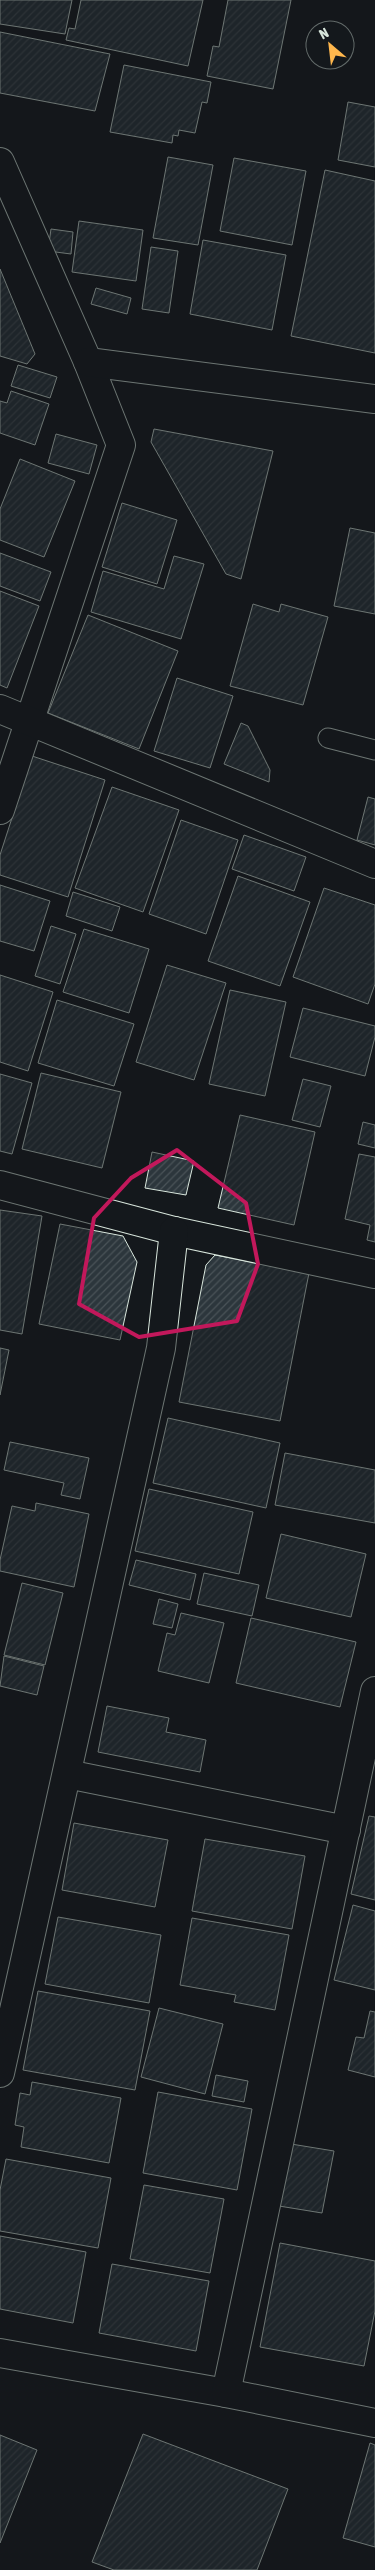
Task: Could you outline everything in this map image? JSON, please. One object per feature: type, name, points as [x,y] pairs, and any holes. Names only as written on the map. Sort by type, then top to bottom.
[{"type":"street","points":[[0,162],[88,362],[121,445],[0,810]]},
{"type":"street","points":[[88,362],[375,399]]},
{"type":"street","points":[[0,709],[375,864]]},
{"type":"street","points":[[0,1184],[174,1231],[375,1274]]},
{"type":"street","points":[[0,2073],[12,1974],[67,1774],[161,1348],[174,1231]]},
{"type":"street","points":[[226,2393],[375,1691]]},
{"type":"street","points":[[67,1774],[346,1830]]},
{"type":"street","points":[[0,2353],[226,2393],[375,2423]]},
{"type":"lane","points":[[328,738],[375,750]]},
{"type":"highlighted area","points":[[177,1150],[246,1203],[258,1264],[237,1321],[139,1337],[79,1304],[94,1218],[131,1178]]},
{"type":"building","points":[[0,0],[72,0],[65,34],[0,24]]},
{"type":"building","points":[[81,0],[203,0],[188,66],[66,40],[69,28],[75,29]]},
{"type":"building","points":[[228,0],[291,0],[273,89],[207,76],[213,46],[219,47]]},
{"type":"building","points":[[0,32],[110,54],[95,111],[0,93]]},
{"type":"building","points":[[124,65],[211,82],[207,103],[202,102],[195,133],[179,130],[178,136],[173,135],[172,143],[110,132]]},
{"type":"building","points":[[348,102],[375,107],[375,167],[338,160]]},
{"type":"building","points":[[168,157],[213,165],[198,245],[153,238]]},
{"type":"building","points":[[234,158],[306,171],[292,245],[220,231]]},
{"type":"building","points":[[325,170],[375,181],[375,353],[291,336]]},
{"type":"building","points":[[79,221],[143,230],[136,281],[72,272]]},
{"type":"building","points":[[51,229],[73,232],[71,254],[48,251]]},
{"type":"building","points":[[203,240],[286,255],[272,330],[190,314]]},
{"type":"building","points":[[151,247],[178,251],[169,313],[142,309]]},
{"type":"building","points":[[0,269],[35,354],[27,364],[0,356]]},
{"type":"building","points":[[96,288],[131,298],[127,314],[91,304]]},
{"type":"building","points":[[18,365],[57,377],[50,398],[11,386]]},
{"type":"building","points":[[11,391],[49,404],[35,445],[0,433],[0,401],[7,403]]},
{"type":"building","points":[[154,429],[273,451],[241,579],[226,574],[151,442]]},
{"type":"building","points":[[56,434],[97,445],[89,474],[48,463]]},
{"type":"building","points":[[20,459],[75,481],[44,557],[0,540],[0,509]]},
{"type":"building","points":[[122,503],[177,520],[157,584],[102,567]]},
{"type":"building","points":[[350,528],[375,533],[375,614],[334,606]]},
{"type":"building","points":[[0,553],[51,572],[40,601],[0,586]]},
{"type":"building","points":[[174,556],[204,564],[181,639],[91,612],[103,571],[164,589]]},
{"type":"building","points":[[0,591],[39,606],[7,688],[0,685]]},
{"type":"building","points":[[253,604],[279,612],[281,604],[328,617],[303,705],[230,686]]},
{"type":"building","points":[[88,615],[178,651],[139,749],[48,713]]},
{"type":"building","points":[[177,678],[233,696],[210,768],[154,751]]},
{"type":"building","points":[[241,723],[248,726],[270,770],[269,782],[224,764]]},
{"type":"building","points":[[32,756],[105,780],[68,897],[0,875],[0,855]]},
{"type":"building","points":[[112,787],[179,810],[143,912],[75,888]]},
{"type":"building","points":[[368,797],[375,799],[375,845],[357,840]]},
{"type":"building","points":[[181,820],[238,840],[206,934],[149,914]]},
{"type":"building","points":[[244,835],[306,857],[294,891],[232,869]]},
{"type":"building","points":[[238,876],[310,902],[280,986],[208,961]]},
{"type":"building","points":[[0,885],[50,901],[34,951],[0,941]]},
{"type":"building","points":[[324,888],[375,905],[375,984],[368,1004],[293,977]]},
{"type":"building","points":[[73,892],[120,907],[112,931],[66,916]]},
{"type":"building","points":[[51,926],[76,934],[60,984],[35,976]]},
{"type":"building","points":[[84,929],[149,949],[129,1013],[63,992]]},
{"type":"building","points":[[167,965],[226,983],[194,1080],[136,1062]]},
{"type":"building","points":[[0,975],[53,992],[28,1071],[0,1062]]},
{"type":"building","points":[[230,990],[286,1002],[265,1096],[209,1084]]},
{"type":"building","points":[[57,1000],[134,1024],[114,1086],[38,1063]]},
{"type":"building","points":[[303,1008],[375,1026],[375,1037],[365,1076],[290,1057]]},
{"type":"building","points":[[41,1073],[121,1092],[102,1168],[22,1149]]},
{"type":"building","points":[[0,1074],[32,1083],[12,1154],[0,1151]]},
{"type":"building","points":[[303,1079],[331,1086],[320,1127],[292,1120]]},
{"type":"building","points":[[240,1115],[315,1132],[294,1225],[218,1208]]},
{"type":"building","points":[[363,1122],[375,1125],[375,1148],[358,1144]]},
{"type":"building","points":[[152,1152],[194,1161],[186,1195],[145,1188]]},
{"type":"building","points":[[359,1154],[375,1157],[375,1242],[367,1240],[370,1225],[345,1219]]},
{"type":"building","points":[[0,1210],[42,1216],[22,1334],[0,1330]]},
{"type":"building","points":[[60,1224],[123,1236],[137,1262],[120,1340],[39,1324]]},
{"type":"building","points":[[215,1255],[309,1273],[280,1421],[179,1402],[206,1265]]},
{"type":"building","points":[[0,1348],[9,1350],[0,1395]]},
{"type":"building","points":[[168,1418],[280,1443],[266,1508],[153,1483]]},
{"type":"building","points":[[10,1442],[89,1458],[80,1499],[61,1495],[64,1483],[4,1470]]},
{"type":"building","points":[[285,1453],[375,1470],[375,1523],[275,1505]]},
{"type":"building","points":[[149,1489],[253,1512],[239,1574],[135,1551]]},
{"type":"building","points":[[36,1503],[89,1514],[74,1587],[0,1571],[0,1560],[12,1506],[35,1511]]},
{"type":"building","points":[[281,1534],[366,1554],[351,1617],[266,1598]]},
{"type":"building","points":[[136,1560],[196,1574],[190,1600],[129,1585]]},
{"type":"building","points":[[204,1573],[259,1585],[252,1616],[197,1604]]},
{"type":"building","points":[[22,1583],[63,1593],[45,1665],[4,1655]]},
{"type":"building","points":[[159,1599],[178,1604],[172,1628],[153,1624]]},
{"type":"building","points":[[181,1613],[224,1623],[209,1683],[158,1671],[167,1633],[175,1635]]},
{"type":"building","points":[[251,1618],[356,1642],[340,1707],[236,1683]]},
{"type":"building","points":[[4,1656],[44,1666],[37,1695],[0,1686]]},
{"type":"building","points":[[107,1706],[169,1718],[166,1732],[206,1740],[200,1772],[98,1752]]},
{"type":"building","points":[[369,1816],[375,1817],[375,1900],[351,1894]]},
{"type":"building","points":[[74,1823],[168,1840],[155,1907],[62,1890]]},
{"type":"building","points":[[205,1839],[305,1856],[292,1929],[192,1911]]},
{"type":"building","points":[[353,1905],[375,1911],[375,1990],[334,1980]]},
{"type":"building","points":[[58,1917],[161,1935],[149,2003],[45,1984]]},
{"type":"building","points":[[192,1918],[289,1935],[275,2010],[234,2002],[236,1995],[180,1985]]},
{"type":"building","points":[[38,1991],[150,2011],[135,2090],[23,2070]]},
{"type":"building","points":[[159,2008],[223,2024],[205,2094],[141,2077]]},
{"type":"building","points":[[370,2011],[375,2012],[375,2077],[348,2070],[356,2037],[364,2038]]},
{"type":"building","points":[[216,2075],[248,2081],[244,2102],[212,2096]]},
{"type":"building","points":[[32,2082],[121,2098],[109,2163],[21,2147],[24,2127],[15,2125],[20,2093],[30,2095]]},
{"type":"building","points":[[158,2092],[252,2109],[237,2190],[143,2173]]},
{"type":"building","points":[[291,2144],[334,2151],[322,2213],[279,2206]]},
{"type":"building","points":[[6,2159],[111,2178],[98,2248],[0,2231],[0,2190]]},
{"type":"building","points":[[144,2185],[224,2199],[210,2273],[130,2259]]},
{"type":"building","points":[[0,2236],[86,2252],[73,2323],[0,2309]]},
{"type":"building","points":[[280,2243],[375,2261],[375,2311],[364,2366],[260,2347]]},
{"type":"building","points":[[112,2264],[209,2281],[196,2351],[99,2333]]},
{"type":"building","points":[[143,2434],[288,2489],[257,2570],[114,2570],[92,2562]]},
{"type":"building","points":[[0,2435],[37,2450],[0,2543]]},
{"type":"building","points":[[370,2443],[375,2445],[375,2547],[343,2538]]}]
